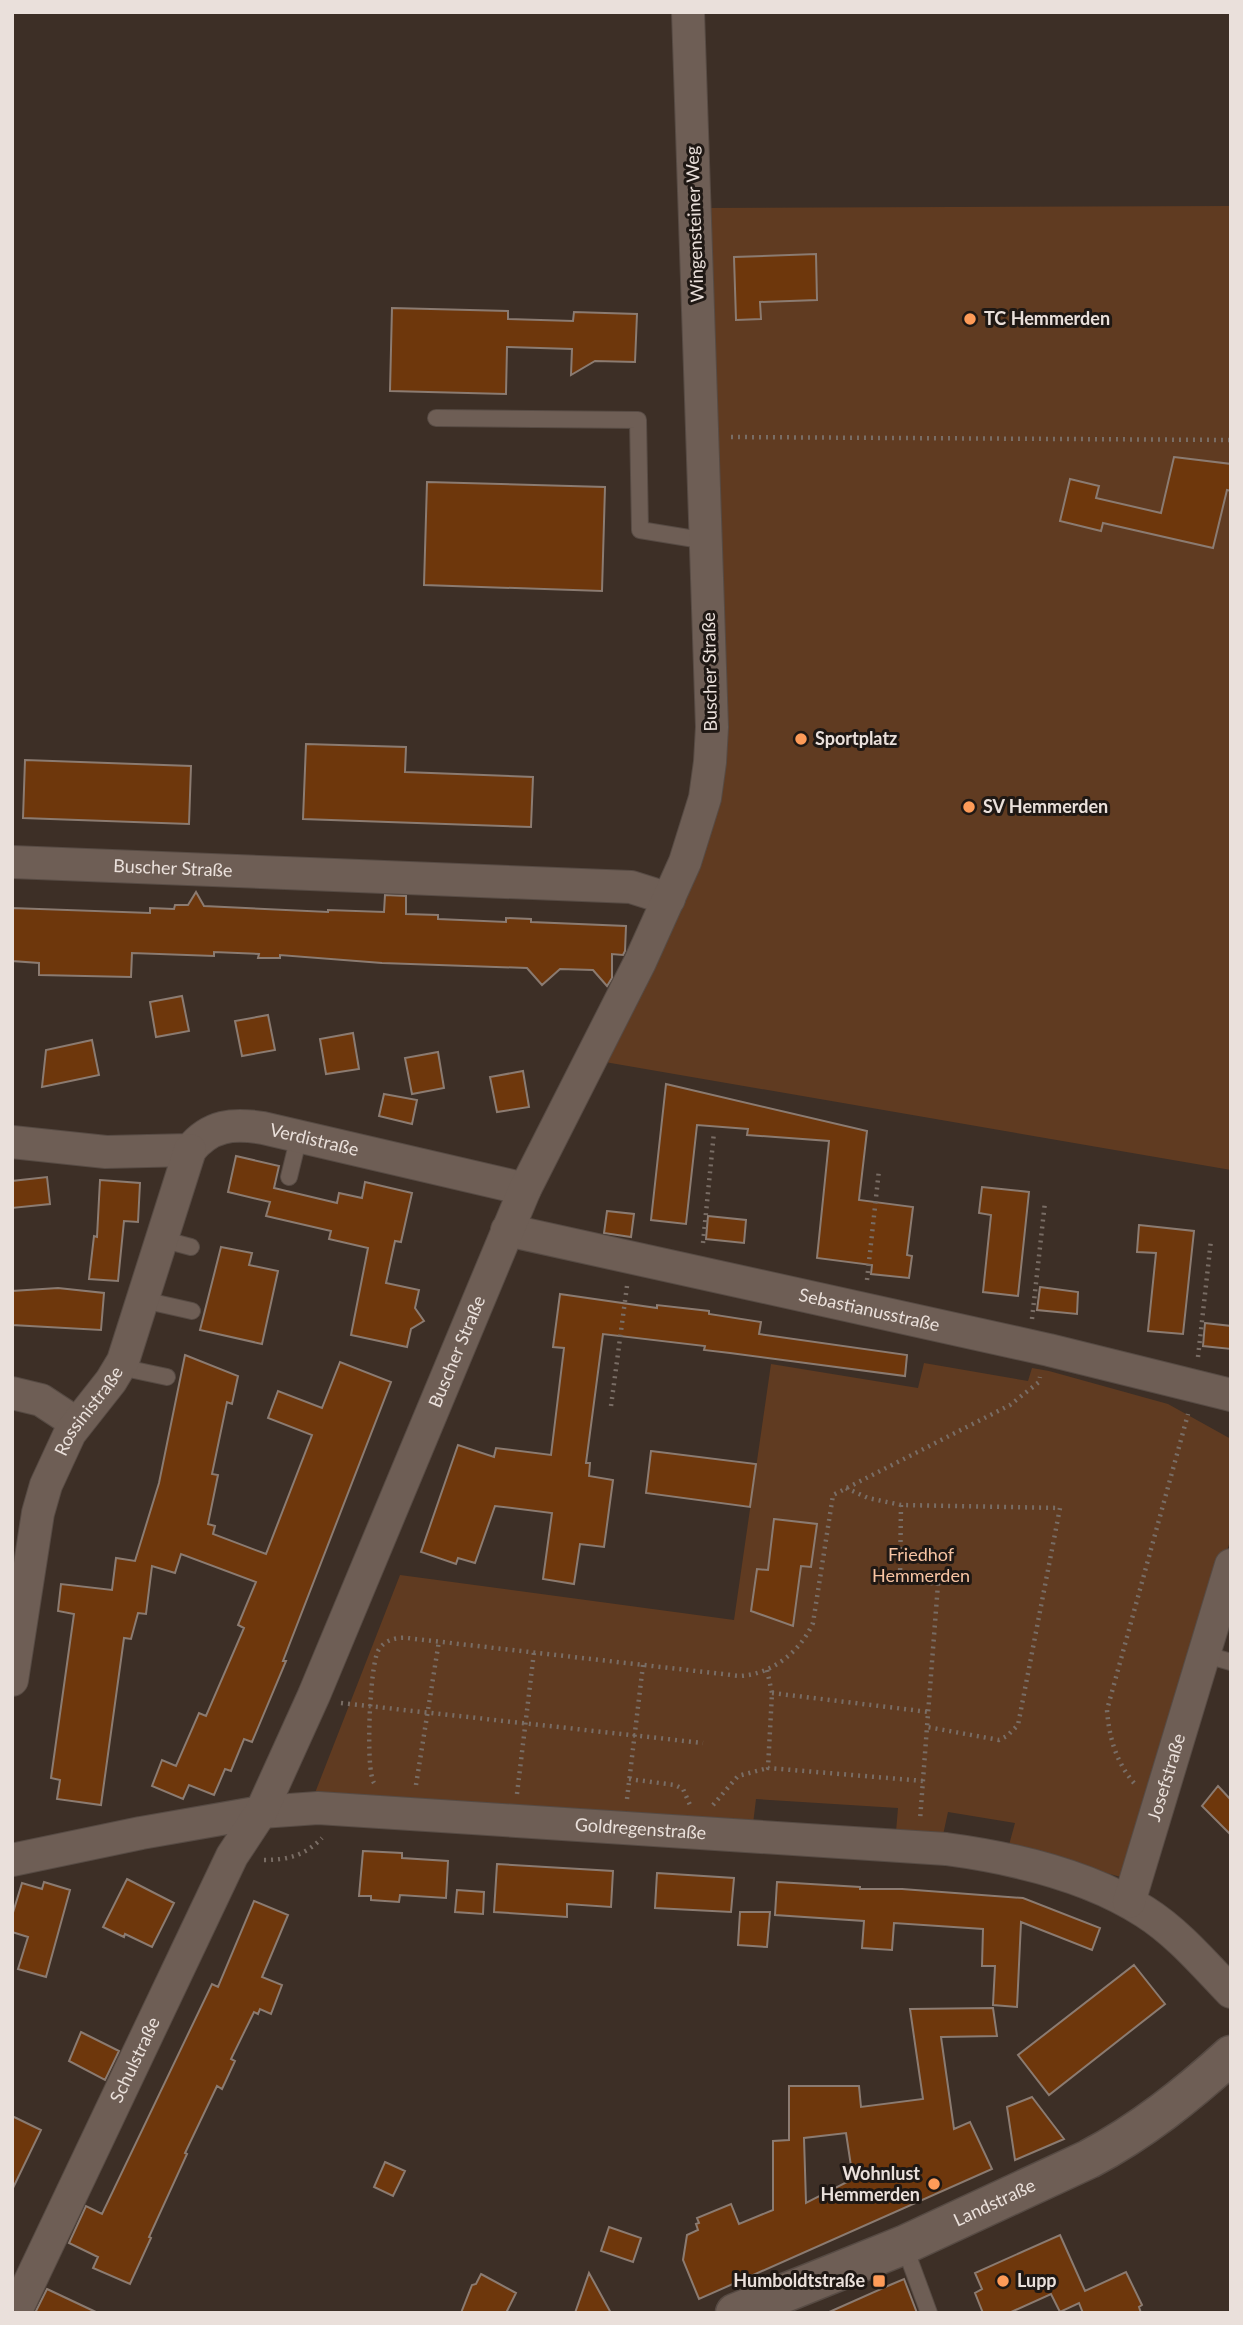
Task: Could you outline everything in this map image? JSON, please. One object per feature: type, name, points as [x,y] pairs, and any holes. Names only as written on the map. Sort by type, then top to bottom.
[{"type":"street","name":"Wingensteiner Weg","points":[[688,12],[703,437]]},
{"type":"street","name":"Buscher Straße","points":[[261,1812],[314,1695],[525,1189],[640,962],[685,862],[698,824],[710,762],[712,727],[703,437]]},
{"type":"street","name":"Buscher Straße","points":[[12,862],[631,887],[668,900]]},
{"type":"street","name":"Verdistraße","points":[[190,1150],[204,1136],[231,1125],[263,1128],[525,1189]]},
{"type":"street","points":[[12,1142],[106,1152],[190,1150]]},
{"type":"street","name":"Rossinistraße","points":[[12,1680],[17,1619],[42,1498],[58,1454],[76,1423],[120,1367],[190,1150]]},
{"type":"street","name":"Sebastianusstraße","points":[[507,1230],[1039,1348],[1231,1395]]},
{"type":"street","points":[[12,1393],[34,1397],[76,1423]]},
{"type":"street","name":"Josefstraße","points":[[1129,1902],[1157,1809],[1217,1658],[1231,1565]]},
{"type":"street","name":"Goldregenstraße","points":[[12,1860],[141,1833],[299,1808],[350,1809],[916,1846],[979,1853],[1029,1864],[1129,1902],[1178,1937],[1231,1992]]},
{"type":"street","name":"Schulstraße","points":[[15,2313],[232,1856],[261,1812]]},
{"type":"street","name":"Landstraße","points":[[736,2313],[904,2245],[1032,2188],[1116,2145],[1177,2103],[1231,2055]]},
{"type":"lane","points":[[436,418],[638,420],[640,530],[706,541]]},
{"type":"lane","points":[[289,1177],[299,1136]]},
{"type":"lane","points":[[161,1239],[191,1247]]},
{"type":"lane","points":[[142,1300],[192,1311]]},
{"type":"lane","points":[[120,1367],[167,1377]]},
{"type":"lane","points":[[904,2245],[929,2313]]},
{"type":"path","points":[[703,437],[1231,440]]},
{"type":"path","points":[[700,1274],[714,1132]]},
{"type":"path","points":[[864,1310],[879,1170]]},
{"type":"path","points":[[379,1787],[370,1776],[370,1708],[375,1660],[382,1646],[390,1640],[401,1637],[740,1676],[767,1670],[796,1650],[809,1632],[816,1613],[833,1495],[1010,1405],[1039,1382],[1045,1202]]},
{"type":"path","points":[[1157,1809],[1121,1767],[1108,1727],[1107,1710],[1194,1385],[1211,1240]]},
{"type":"path","points":[[611,1406],[631,1259]]},
{"type":"path","points":[[846,1488],[869,1498],[901,1505],[1060,1508],[1018,1725],[999,1740],[927,1727]]},
{"type":"path","points":[[901,1505],[900,1579],[938,1584],[916,1846]]},
{"type":"path","points":[[415,1791],[439,1641]]},
{"type":"path","points":[[517,1798],[534,1652]]},
{"type":"path","points":[[626,1805],[643,1665]]},
{"type":"path","points":[[767,1670],[772,1693],[768,1768]]},
{"type":"path","points":[[772,1693],[929,1712]]},
{"type":"path","points":[[314,1695],[348,1706],[703,1743]]},
{"type":"path","points":[[709,1808],[738,1776],[768,1768],[923,1781]]},
{"type":"path","points":[[629,1779],[675,1785],[683,1789],[692,1808],[697,1809]]},
{"type":"path","points":[[232,1856],[264,1860],[297,1857],[312,1847],[350,1809]]},
{"type":"green space","name":"SV Hemmerden","points":[[1231,206],[1231,1170],[599,1061],[723,735],[704,208]]},
{"type":"green space","name":"Friedhof Hemmerden","points":[[924,1363],[1028,1381],[1032,1368],[1049,1371],[1168,1404],[1231,1439],[1231,1538],[1124,1878],[1009,1845],[1015,1823],[948,1812],[943,1835],[896,1832],[898,1808],[756,1799],[753,1824],[313,1798],[400,1575],[734,1620],[771,1364],[918,1388]]},
{"type":"building","points":[[816,254],[817,300],[760,302],[761,319],[736,320],[734,257]]},
{"type":"building","points":[[392,308],[508,311],[508,319],[573,321],[574,312],[637,314],[635,362],[595,361],[571,375],[572,349],[507,347],[506,394],[390,391]]},
{"type":"building","points":[[1174,457],[1231,464],[1231,491],[1227,490],[1213,548],[1103,523],[1101,531],[1060,521],[1070,479],[1099,486],[1096,498],[1161,513]]},
{"type":"building","points":[[427,482],[605,487],[602,591],[424,585]]},
{"type":"building","points":[[306,744],[406,747],[405,772],[533,777],[531,827],[303,819]]},
{"type":"building","points":[[25,760],[191,766],[189,824],[23,818]]},
{"type":"building","points":[[196,892],[204,906],[384,912],[385,895],[406,896],[406,914],[438,915],[438,919],[506,922],[506,918],[531,919],[531,922],[626,926],[625,951],[623,955],[612,954],[612,978],[607,986],[593,970],[560,969],[542,985],[527,968],[382,963],[280,955],[280,958],[258,958],[259,954],[214,952],[214,956],[132,953],[131,977],[39,975],[39,963],[12,961],[12,908],[150,913],[150,908],[174,909],[175,905],[188,905]]},
{"type":"building","points":[[182,996],[189,1031],[156,1037],[150,1002]]},
{"type":"building","points":[[268,1015],[275,1050],[242,1056],[235,1021]]},
{"type":"building","points":[[353,1033],[359,1069],[326,1074],[320,1039]]},
{"type":"building","points":[[92,1040],[99,1075],[42,1087],[46,1050]]},
{"type":"building","points":[[438,1052],[444,1088],[412,1094],[405,1058]]},
{"type":"building","points":[[523,1071],[529,1107],[497,1112],[490,1077]]},
{"type":"building","points":[[666,1084],[867,1131],[859,1200],[913,1207],[907,1255],[912,1256],[909,1278],[871,1274],[872,1265],[817,1258],[829,1141],[747,1135],[748,1129],[697,1125],[686,1224],[651,1220]]},
{"type":"building","points":[[384,1094],[417,1100],[412,1124],[379,1116]]},
{"type":"building","points":[[236,1156],[279,1166],[274,1188],[337,1203],[339,1193],[362,1198],[365,1182],[412,1193],[401,1242],[395,1241],[386,1283],[419,1290],[415,1308],[424,1321],[411,1329],[407,1347],[351,1335],[368,1248],[329,1239],[331,1231],[266,1216],[270,1202],[228,1192]]},
{"type":"building","points":[[47,1177],[50,1204],[12,1208],[12,1181]]},
{"type":"building","points":[[100,1180],[140,1183],[138,1222],[124,1221],[118,1281],[89,1279],[94,1236],[97,1237]]},
{"type":"building","points":[[982,1187],[1029,1192],[1018,1296],[983,1292],[991,1215],[979,1213]]},
{"type":"building","points":[[607,1211],[634,1214],[631,1237],[604,1233]]},
{"type":"building","points":[[708,1216],[746,1220],[744,1243],[706,1239]]},
{"type":"building","points":[[1139,1225],[1194,1231],[1183,1334],[1148,1331],[1156,1253],[1137,1252]]},
{"type":"building","points":[[221,1247],[252,1253],[249,1265],[278,1271],[262,1344],[200,1330]]},
{"type":"building","points":[[1040,1287],[1078,1292],[1077,1314],[1037,1310]]},
{"type":"building","points":[[58,1288],[104,1293],[101,1330],[12,1325],[12,1291]]},
{"type":"building","points":[[560,1294],[657,1308],[657,1305],[709,1311],[709,1314],[761,1322],[759,1334],[907,1355],[905,1376],[704,1350],[705,1346],[603,1334],[586,1463],[590,1463],[589,1476],[613,1480],[604,1547],[580,1544],[574,1584],[543,1579],[552,1513],[495,1506],[475,1563],[458,1558],[456,1564],[421,1552],[458,1445],[494,1457],[496,1448],[551,1455],[564,1348],[553,1347]]},
{"type":"building","points":[[1205,1323],[1231,1326],[1231,1349],[1203,1346]]},
{"type":"building","points":[[185,1355],[238,1376],[232,1404],[227,1402],[212,1474],[218,1475],[208,1524],[215,1526],[213,1534],[266,1554],[312,1435],[268,1418],[278,1391],[322,1408],[340,1362],[391,1382],[283,1661],[286,1661],[252,1742],[244,1739],[231,1771],[225,1769],[214,1795],[189,1785],[183,1799],[152,1786],[162,1760],[176,1766],[199,1713],[206,1716],[244,1628],[238,1625],[256,1582],[181,1554],[175,1573],[152,1566],[146,1614],[138,1613],[131,1639],[124,1638],[101,1805],[57,1799],[60,1780],[51,1778],[74,1614],[58,1611],[61,1584],[112,1590],[116,1558],[135,1561],[159,1483]]},
{"type":"building","points":[[651,1451],[756,1464],[750,1507],[646,1493]]},
{"type":"building","points":[[774,1519],[817,1524],[811,1567],[801,1566],[793,1626],[751,1611],[757,1569],[768,1570]]},
{"type":"building","points":[[1218,1786],[1231,1800],[1231,1835],[1202,1806]]},
{"type":"building","points":[[363,1851],[402,1853],[402,1858],[448,1861],[446,1898],[400,1895],[399,1902],[371,1900],[371,1896],[359,1896]]},
{"type":"building","points":[[497,1864],[613,1871],[611,1907],[567,1904],[567,1917],[494,1912]]},
{"type":"building","points":[[657,1873],[734,1878],[731,1912],[655,1908]]},
{"type":"building","points":[[127,1879],[174,1903],[152,1947],[103,1927]]},
{"type":"building","points":[[44,1882],[70,1890],[46,1977],[18,1969],[28,1937],[12,1932],[12,1916],[22,1883],[42,1889]]},
{"type":"building","points":[[777,1882],[1023,1898],[1100,1928],[1092,1950],[1021,1922],[1017,2007],[993,2005],[995,1966],[982,1966],[983,1929],[894,1923],[892,1950],[862,1948],[864,1921],[775,1915]]},
{"type":"building","points":[[457,1890],[484,1892],[483,1914],[455,1912]]},
{"type":"building","points":[[254,1901],[288,1915],[262,1977],[282,1985],[271,2014],[260,2009],[258,2014],[254,2012],[231,2059],[235,2061],[222,2089],[217,2086],[185,2153],[187,2154],[130,2284],[93,2268],[98,2257],[69,2243],[86,2206],[102,2214],[212,1984],[218,1987]]},
{"type":"building","points":[[740,1912],[770,1912],[767,1947],[738,1945]]},
{"type":"building","points":[[1134,1965],[1165,2004],[1049,2095],[1018,2055]]},
{"type":"building","points":[[993,2008],[997,2036],[941,2037],[954,2129],[970,2122],[992,2169],[699,2299],[683,2260],[687,2235],[698,2230],[697,2218],[731,2204],[739,2224],[773,2210],[773,2141],[789,2140],[789,2086],[859,2086],[861,2107],[923,2099],[910,2009]],"holes":[[[846,2133],[853,2179],[806,2203],[804,2138]]]},
{"type":"building","points":[[81,2032],[119,2051],[105,2080],[69,2061]]},
{"type":"building","points":[[1032,2097],[1064,2139],[1015,2160],[1007,2107]]},
{"type":"building","points":[[12,2116],[41,2130],[12,2190]]},
{"type":"building","points":[[385,2162],[405,2171],[393,2196],[374,2187]]},
{"type":"building","points":[[609,2227],[641,2238],[633,2262],[601,2251]]},
{"type":"building","points":[[1060,2235],[1085,2291],[1126,2272],[1142,2305],[1139,2307],[1141,2313],[1083,2313],[1079,2303],[1060,2312],[1051,2294],[1009,2313],[983,2313],[975,2293],[982,2289],[975,2273]]},
{"type":"building","points":[[589,2273],[611,2313],[575,2313]]},
{"type":"building","points":[[481,2274],[516,2293],[506,2313],[461,2313],[472,2285],[476,2284]]},
{"type":"building","points":[[904,2279],[917,2313],[827,2313],[890,2285]]},
{"type":"building","points":[[47,2289],[98,2313],[35,2313]]},
{"type":"place","name":"TC Hemmerden","points":[[970,319]]},
{"type":"place","name":"Sportplatz","points":[[801,739]]},
{"type":"place","name":"SV Hemmerden","points":[[969,807]]},
{"type":"place","name":"Wohnlust Hemmerden","points":[[934,2184]]},
{"type":"place","name":"Humboldtstraße","points":[[879,2281]]},
{"type":"place","name":"Lupp","points":[[1003,2281]]}]
